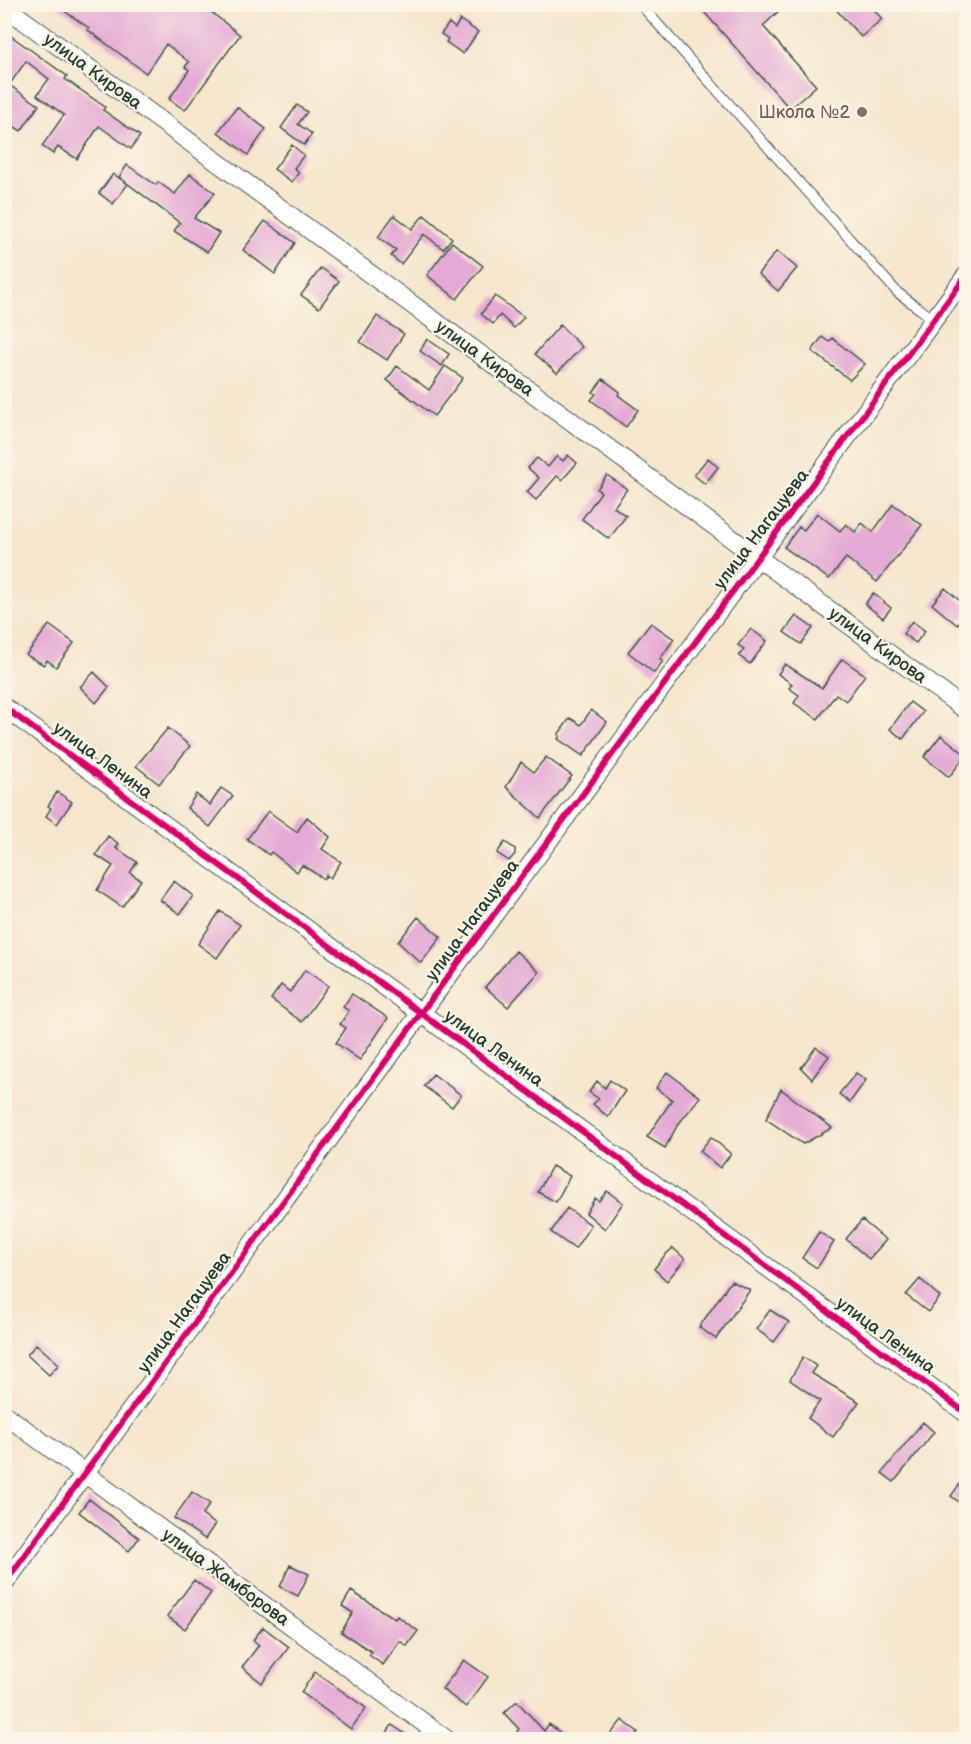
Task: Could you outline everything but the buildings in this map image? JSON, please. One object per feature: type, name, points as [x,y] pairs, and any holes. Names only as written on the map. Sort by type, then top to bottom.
[{"type":"street","name":"улица Кирова","points":[[4,6],[966,710]]},
{"type":"street","name":"улица Нагацуева","points":[[4,1584],[421,1013],[966,276]]},
{"type":"street","name":"улица Ленина","points":[[4,707],[966,1413]]},
{"type":"street","name":"улица Жамборова","points":[[4,1414],[447,1740]]},
{"type":"lane","points":[[640,4],[897,292],[934,320]]},
{"type":"cycle path","points":[[4,1584],[421,1013],[966,276]]},
{"type":"cycle path","points":[[4,707],[966,1413]]},
{"type":"place","name":"Школа №2","points":[[862,112]]}]
